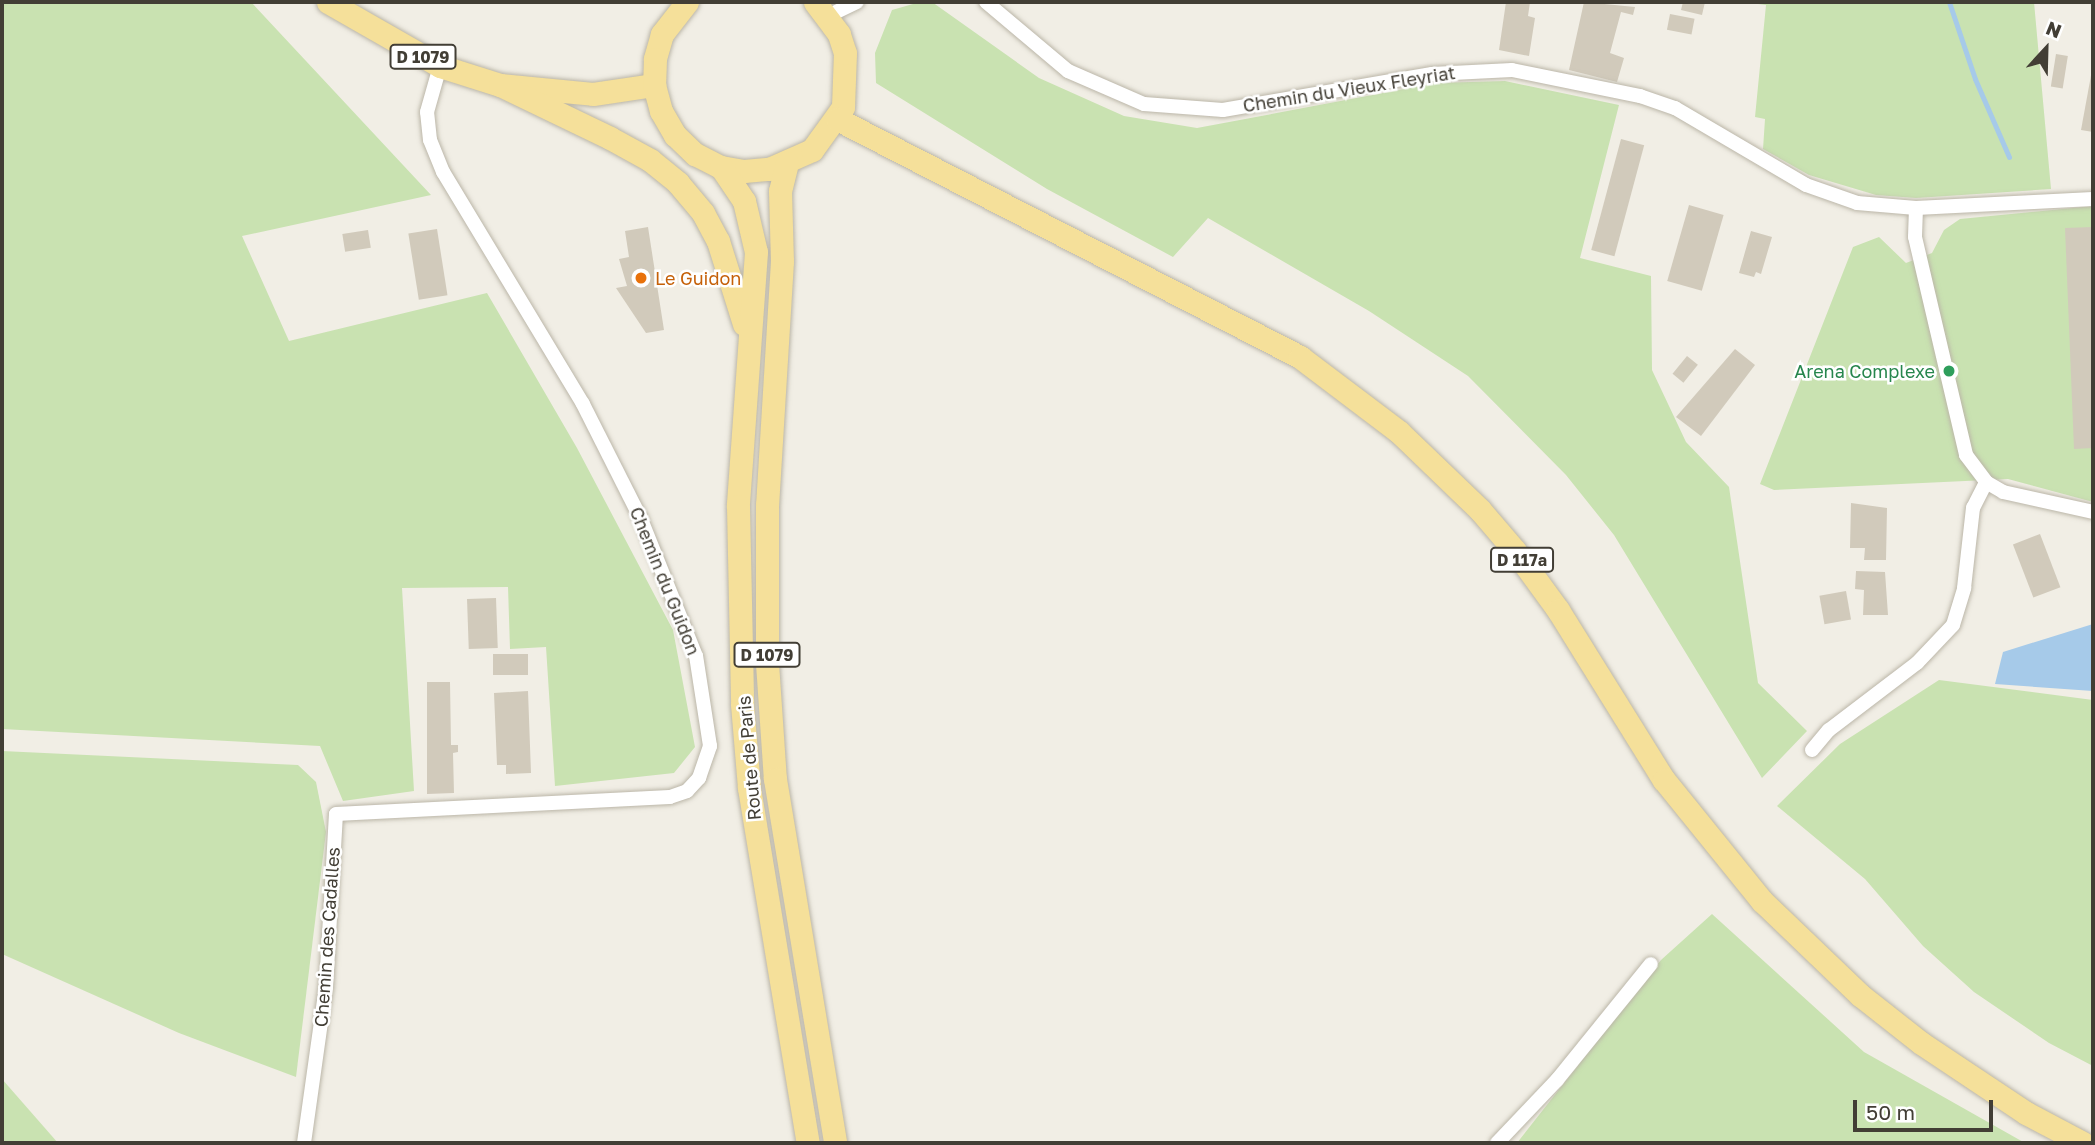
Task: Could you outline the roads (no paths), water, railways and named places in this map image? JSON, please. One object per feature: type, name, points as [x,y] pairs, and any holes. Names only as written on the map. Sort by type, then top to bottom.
[{"type":"main road","name":"D 1079","points":[[328,2],[440,66],[500,85],[593,94],[654,85]]},
{"type":"main road","points":[[687,2],[662,34],[654,85],[661,111],[675,135],[695,154],[721,167],[744,171],[787,163],[812,150],[837,119],[848,73],[842,43],[822,9]]},
{"type":"main road","points":[[500,85],[650,160],[678,183],[703,213],[718,241],[749,341]]},
{"type":"main road","name":"D 117a","points":[[837,119],[1300,357],[1399,432],[1480,510],[1515,551],[1558,610],[1664,780],[1770,909],[1860,995],[1921,1043],[2026,1113],[2083,1143]]},
{"type":"main road","name":"Route de Paris","points":[[787,163],[780,191],[782,261],[767,505],[767,663],[776,792],[835,1143]]},
{"type":"main road","name":"Route de Paris","points":[[721,167],[752,222],[756,252],[738,506],[742,704],[770,930],[808,1143]]},
{"type":"street","points":[[822,9],[857,2]]},
{"type":"street","name":"Chemin du Vieux Fleyriat","points":[[986,2],[1068,71],[1144,104],[1223,110],[1432,74],[1512,70],[1640,96],[1675,108],[1832,195],[1857,203],[1916,208],[2093,199]]},
{"type":"street","name":"Chemin du Guidon","points":[[336,814],[670,797],[687,791],[699,778],[710,746],[696,656],[640,517],[583,404],[443,172],[430,140],[427,112],[440,66]]},
{"type":"street","points":[[1916,208],[1915,237],[1957,427],[1966,455],[1986,482],[2024,498],[2093,512]]},
{"type":"street","points":[[1812,750],[1829,730],[1917,663],[1952,625],[1964,588],[1973,508],[1986,482]]},
{"type":"street","name":"Chemin des Cadalles","points":[[304,1143],[326,987],[336,814]]},
{"type":"street","points":[[1497,1143],[1557,1080],[1651,964]]},
{"type":"water","points":[[2093,624],[2093,691],[1995,684],[2003,652]]},
{"type":"waterway","points":[[1949,2],[1975,79],[2009,157]]},
{"type":"place","name":"Le Guidon","points":[[641,278]]},
{"type":"place","name":"Arena Complexe","points":[[1949,371]]}]
